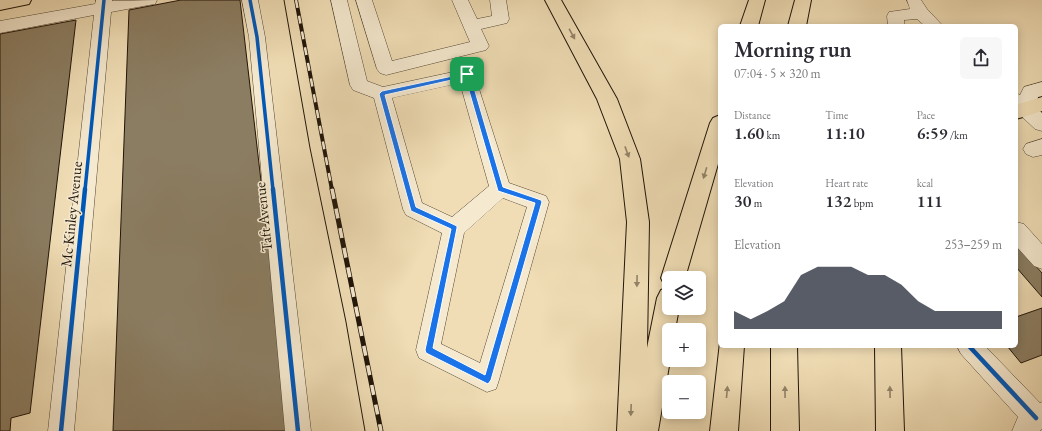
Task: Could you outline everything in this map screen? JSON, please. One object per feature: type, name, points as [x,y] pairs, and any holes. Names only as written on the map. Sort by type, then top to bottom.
[{"type":"main road","points":[[15,0],[22,0]]},
{"type":"main road","points":[[0,4],[22,0]]},
{"type":"main road","points":[[553,0],[607,99],[630,159],[638,222],[630,431]]},
{"type":"main road","points":[[750,24],[757,0]]},
{"type":"main road","points":[[797,24],[802,0]]},
{"type":"main road","points":[[675,271],[718,130]]},
{"type":"main road","points":[[644,431],[666,315]]},
{"type":"main road","points":[[724,431],[731,348]]},
{"type":"main road","points":[[784,348],[785,431]]},
{"type":"main road","points":[[888,348],[890,431]]},
{"type":"street","points":[[0,27],[104,4],[150,0]]},
{"type":"street","name":"Taft Avenue","points":[[250,0],[256,37],[298,431]]},
{"type":"street","points":[[339,0],[359,85],[382,94],[467,74],[500,189]]},
{"type":"street","points":[[364,0],[386,69],[480,46],[460,0]]},
{"type":"street","points":[[471,26],[501,20],[498,0]]},
{"type":"street","name":"Mc Kinley Avenue","points":[[62,431],[104,4]]},
{"type":"street","points":[[896,24],[895,16],[918,7],[933,24]]},
{"type":"street","points":[[1042,89],[1030,92],[1025,106],[1042,124]]},
{"type":"street","points":[[382,94],[414,209],[454,228]]},
{"type":"street","points":[[500,189],[539,202],[488,380],[428,350],[454,228],[500,189]]},
{"type":"street","points":[[1018,233],[1042,259]]},
{"type":"street","points":[[971,348],[1035,421]]},
{"type":"building","points":[[181,0],[240,0],[290,431],[113,431],[129,10]]},
{"type":"building","points":[[76,20],[30,413],[11,418],[10,431],[0,431],[0,34]]},
{"type":"building","points":[[1018,246],[1042,273],[1042,297],[1018,269]]},
{"type":"building","points":[[1042,308],[1042,355],[1021,363],[1009,348],[1018,348],[1018,316]]},
{"type":"tram line","points":[[284,0],[310,148],[346,322],[365,431]]},
{"type":"railway","points":[[296,0],[332,190]]},
{"type":"railway","points":[[332,189],[381,431]]},
{"type":"cycle path","points":[[61,431],[104,0]]},
{"type":"cycle path","points":[[250,0],[257,37],[298,431]]},
{"type":"cycle path","points":[[971,348],[1036,418]]},
{"type":"route","points":[[467,74],[500,189],[539,202],[488,380],[428,350],[454,228],[414,209],[382,94],[467,74]]}]
